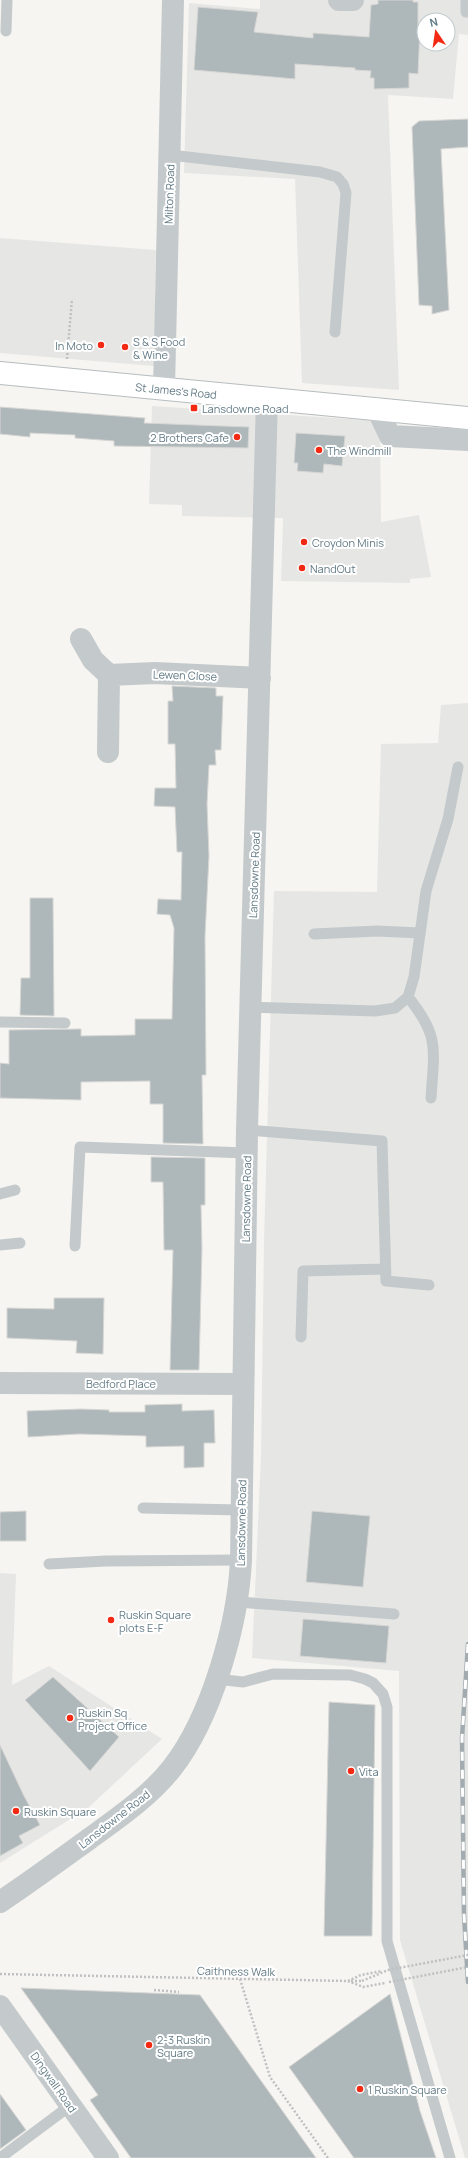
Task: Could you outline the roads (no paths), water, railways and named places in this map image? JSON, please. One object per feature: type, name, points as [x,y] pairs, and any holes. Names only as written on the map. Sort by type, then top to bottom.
[{"type":"main road","name":"St James's Road","points":[[0,373],[468,418]]},
{"type":"street","name":"Milton Road","points":[[164,388],[173,0]]},
{"type":"street","points":[[339,0],[353,0]]},
{"type":"street","name":"Lansdowne Road","points":[[0,1902],[106,1826],[162,1779],[189,1742],[205,1710],[233,1626],[238,1602],[241,1560],[242,1384],[247,1130],[267,398]]},
{"type":"street","points":[[377,409],[390,436],[468,440]]},
{"type":"street","points":[[81,639],[93,660],[109,675],[108,752]]},
{"type":"street","name":"Lewen Close","points":[[109,675],[156,673],[260,678]]},
{"type":"street","name":"Bedford Place","points":[[0,1383],[242,1384]]},
{"type":"street","name":"Dingwall Road","points":[[0,2006],[108,2158]]},
{"type":"lane","points":[[6,31],[7,0]]},
{"type":"lane","points":[[466,0],[466,12]]},
{"type":"lane","points":[[170,155],[320,172],[338,177],[344,184],[346,193],[346,208],[335,332]]},
{"type":"lane","points":[[250,1008],[375,1011],[395,1008],[408,997],[414,977],[426,891],[448,819],[458,767]]},
{"type":"lane","points":[[314,934],[377,931],[420,933]]},
{"type":"lane","points":[[408,997],[421,1013],[429,1029],[434,1045],[431,1098]]},
{"type":"lane","points":[[0,1022],[65,1023]]},
{"type":"lane","points":[[247,1130],[382,1141],[386,1281],[428,1286]]},
{"type":"lane","points":[[75,1246],[80,1147],[247,1153]]},
{"type":"lane","points":[[0,1194],[15,1190]]},
{"type":"lane","points":[[0,1245],[20,1243]]},
{"type":"lane","points":[[301,1337],[303,1271],[386,1269]]},
{"type":"lane","points":[[143,1508],[241,1510]]},
{"type":"lane","points":[[49,1564],[106,1561],[241,1560]]},
{"type":"lane","points":[[238,1602],[394,1614]]},
{"type":"lane","points":[[216,1678],[243,1682],[273,1674],[350,1675],[373,1683],[383,1694],[387,1707],[387,1941],[450,2158]]},
{"type":"lane","points":[[0,2158],[71,2105]]},
{"type":"railway","points":[[468,1644],[462,1738],[464,1915],[468,1982]]},
{"type":"place","name":"In Moto","points":[[101,345]]},
{"type":"place","name":"S & S Food & Wine","points":[[125,347]]},
{"type":"place","name":"Lansdowne Road","points":[[194,408]]},
{"type":"place","name":"2 Brothers Cafe","points":[[237,437]]},
{"type":"place","name":"The Windmill","points":[[319,450]]},
{"type":"place","name":"Croydon Minis","points":[[304,542]]},
{"type":"place","name":"NandOut","points":[[302,568]]},
{"type":"place","name":"Ruskin Square plots E-F","points":[[111,1620]]},
{"type":"place","name":"Ruskin Sq Project Office","points":[[70,1718]]},
{"type":"place","name":"Vita","points":[[351,1771]]},
{"type":"place","name":"Ruskin Square","points":[[16,1811]]},
{"type":"place","name":"2-3 Ruskin Square","points":[[149,2045]]},
{"type":"place","name":"1 Ruskin Square","points":[[360,2089]]}]
